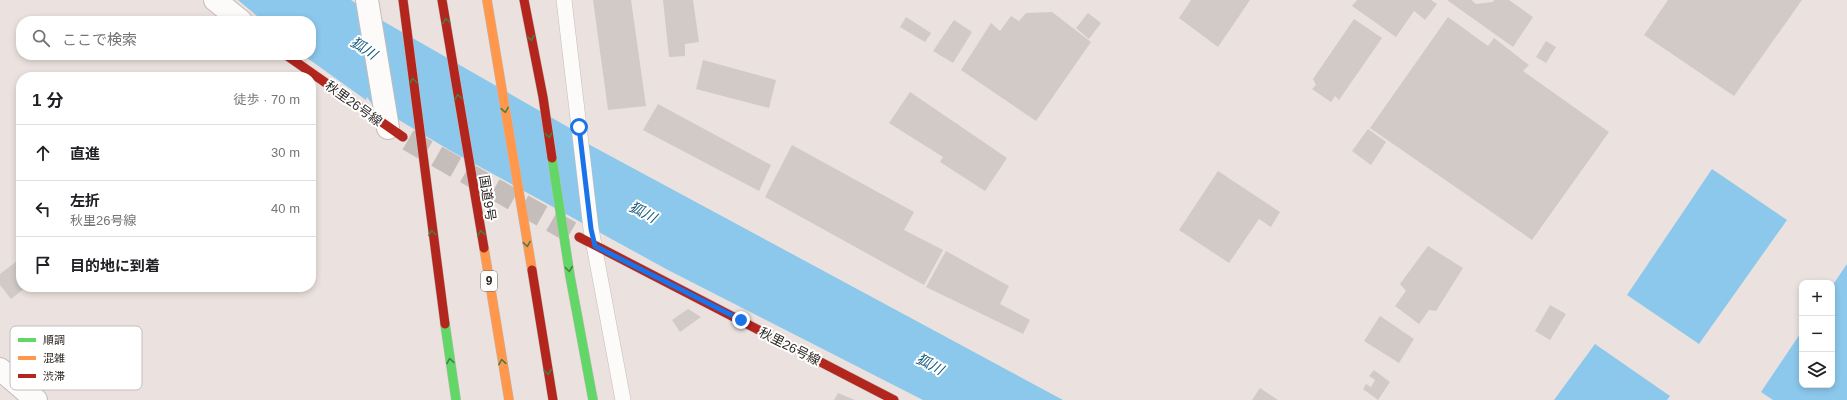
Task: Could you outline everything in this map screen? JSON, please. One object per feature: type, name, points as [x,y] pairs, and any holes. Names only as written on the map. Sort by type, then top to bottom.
[{"type":"main road","points":[[403,0],[444,320],[456,400]]},
{"type":"main road","name":"国道9号","points":[[442,0],[508,400]]},
{"type":"main road","points":[[487,0],[553,400]]},
{"type":"main road","points":[[524,0],[543,97],[570,276],[593,400]]},
{"type":"main road","name":"秋里26号線","points":[[293,60],[311,72]]},
{"type":"main road","name":"秋里26号線","points":[[316,75],[392,126]]},
{"type":"main road","name":"秋里26号線","points":[[595,246],[894,400]]},
{"type":"street","points":[[215,0],[235,16]]},
{"type":"street","points":[[368,4],[392,126]]},
{"type":"street","points":[[0,369],[10,378]]},
{"type":"street","points":[[24,390],[36,400]]},
{"type":"lane","points":[[564,0],[579,127],[585,233],[595,246],[623,400]]},
{"type":"water","name":"狐川","points":[[238,0],[351,0],[374,16],[575,131],[590,145],[1063,400],[923,400],[668,270],[451,151],[372,104],[367,97],[366,100],[310,60],[316,60],[316,16],[257,16]]},
{"type":"water","points":[[1712,169],[1787,220],[1699,344],[1627,295]]},
{"type":"water","points":[[1847,264],[1847,400],[1773,400],[1761,392],[1799,335],[1799,388],[1835,388],[1835,282]]},
{"type":"water","points":[[1595,344],[1670,396],[1667,400],[1554,400]]},
{"type":"building","points":[[593,0],[631,0],[646,106],[608,110]]},
{"type":"building","points":[[663,0],[693,0],[699,42],[685,44],[685,56],[669,57]]},
{"type":"building","points":[[1191,0],[1250,0],[1218,47],[1179,18]]},
{"type":"building","points":[[1357,0],[1431,0],[1437,4],[1425,20],[1414,11],[1396,37],[1352,6]]},
{"type":"building","points":[[1447,0],[1471,0],[1476,4],[1493,2],[1494,0],[1509,0],[1533,17],[1513,47]]},
{"type":"building","points":[[1668,0],[1802,0],[1734,96],[1644,35]]},
{"type":"building","points":[[1052,12],[1091,42],[1036,121],[961,70],[991,23],[1000,31],[1011,16],[1019,21],[1026,13]]},
{"type":"building","points":[[1088,13],[1101,23],[1089,39],[1076,28]]},
{"type":"building","points":[[906,17],[931,33],[925,42],[900,27]]},
{"type":"building","points":[[1448,17],[1488,46],[1494,38],[1529,65],[1523,71],[1609,132],[1532,240],[1370,128]]},
{"type":"building","points":[[1354,19],[1382,38],[1339,100],[1335,96],[1331,102],[1312,89],[1316,85],[1313,79]]},
{"type":"building","points":[[954,20],[972,32],[953,63],[933,51]]},
{"type":"building","points":[[1546,41],[1556,47],[1546,63],[1536,57]]},
{"type":"building","points":[[703,60],[776,80],[769,108],[696,89]]},
{"type":"building","points":[[910,92],[1007,158],[985,191],[940,162],[943,157],[889,123]]},
{"type":"building","points":[[658,104],[771,165],[759,191],[643,130]]},
{"type":"building","points":[[1368,129],[1386,142],[1371,165],[1352,151]]},
{"type":"building","points":[[792,145],[914,212],[904,230],[943,250],[924,285],[765,197]]},
{"type":"building","points":[[1218,171],[1280,212],[1271,227],[1259,219],[1229,263],[1179,230]]},
{"type":"building","points":[[1428,246],[1463,268],[1436,311],[1429,310],[1419,324],[1395,306],[1406,291],[1400,284]]},
{"type":"building","points":[[946,251],[1009,286],[1000,304],[1030,320],[1023,334],[926,287]]},
{"type":"building","points":[[16,262],[16,292],[20,292],[11,299],[0,285],[0,274]]},
{"type":"building","points":[[1550,305],[1566,314],[1550,340],[1535,331]]},
{"type":"building","points":[[688,309],[701,317],[680,332],[672,320]]},
{"type":"building","points":[[1380,316],[1414,339],[1399,363],[1364,341]]},
{"type":"building","points":[[1374,370],[1390,382],[1378,400],[1363,389],[1366,384],[1371,387],[1375,380],[1369,376]]},
{"type":"building","points":[[1260,388],[1278,400],[1252,400]]},
{"type":"building","points":[[838,393],[855,400],[834,400]]},
{"type":"tunnel","points":[[408,140],[576,235]]},
{"type":"traffic: fast","points":[[552,158],[570,276],[593,400]]},
{"type":"traffic: fast","points":[[445,324],[456,400]]},
{"type":"traffic: slow","points":[[487,0],[532,270]]},
{"type":"traffic: slow","points":[[484,248],[509,400]]},
{"type":"traffic: jam","points":[[403,0],[445,324]]},
{"type":"traffic: jam","points":[[442,0],[484,248]]},
{"type":"traffic: jam","points":[[524,0],[543,97],[552,158]]},
{"type":"traffic: jam","points":[[293,60],[310,72]]},
{"type":"traffic: jam","points":[[316,76],[403,137]]},
{"type":"traffic: jam","points":[[579,237],[894,400]]},
{"type":"traffic: jam","points":[[532,270],[553,400]]},
{"type":"route","points":[[579,127],[591,229],[595,246],[741,320]]}]
